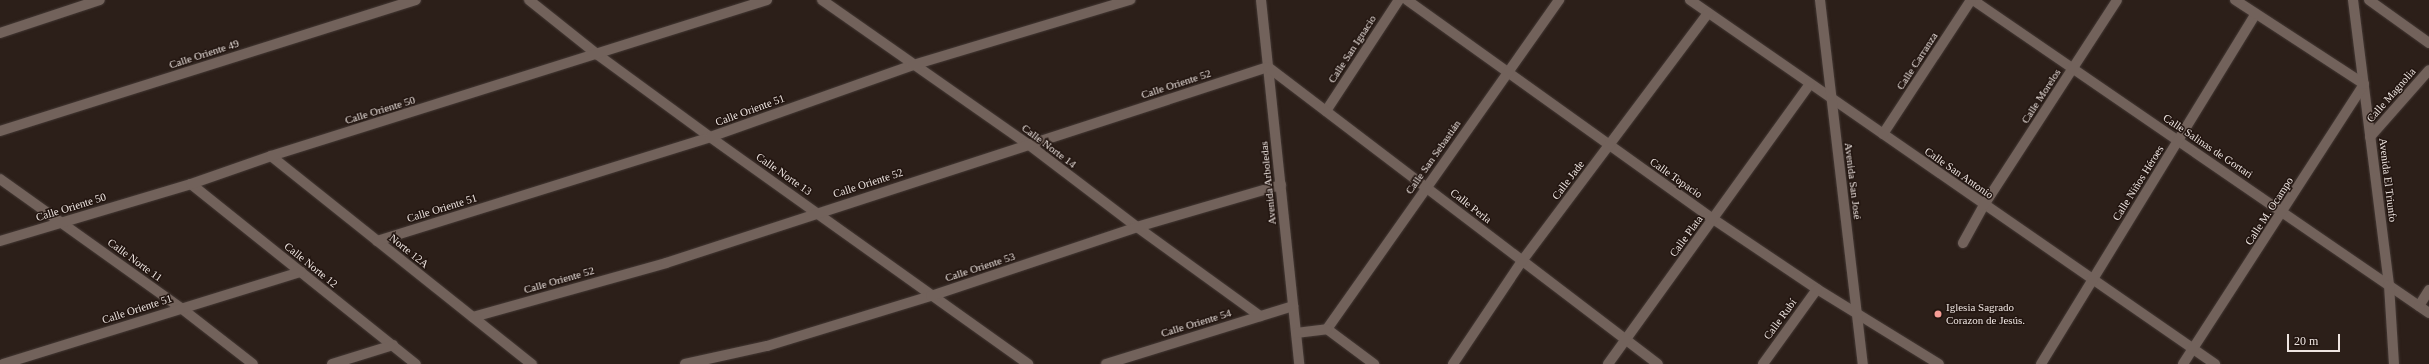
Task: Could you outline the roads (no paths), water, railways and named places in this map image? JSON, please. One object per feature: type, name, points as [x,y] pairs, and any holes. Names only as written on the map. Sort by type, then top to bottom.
[{"type":"street","points":[[0,33],[100,0]]},
{"type":"street","name":"Calle Oriente 49","points":[[0,131],[416,0]]},
{"type":"street","name":"Calle Norte 13","points":[[529,0],[598,55],[710,137],[1028,364]]},
{"type":"street","name":"Calle Oriente 50","points":[[0,241],[191,184],[272,156],[598,55],[767,0]]},
{"type":"street","name":"Calle Norte 14","points":[[822,0],[1028,144],[1137,227],[1260,316]]},
{"type":"street","name":"Calle Oriente 51","points":[[377,241],[710,137],[913,65],[1130,0]]},
{"type":"street","name":"Avenida Arboledas","points":[[1262,0],[1299,364]]},
{"type":"street","name":"Calle San Ignacio","points":[[1326,111],[1399,0]]},
{"type":"street","name":"Calle Topacio","points":[[1407,0],[1509,71],[1608,145],[1713,219],[1817,289],[1857,312],[1939,364]]},
{"type":"street","name":"Calle San Sebastián","points":[[1327,329],[1559,0]]},
{"type":"street","name":"Avenida San José","points":[[1820,0],[1830,97],[1863,364]]},
{"type":"street","name":"Calle Salinas de Gortari","points":[[1972,0],[2429,313]]},
{"type":"street","name":"Calle Carranza","points":[[1883,134],[1972,0]]},
{"type":"street","name":"Calle Morelos","points":[[1963,243],[1984,205],[2117,0]]},
{"type":"street","points":[[2234,0],[2255,15],[2364,84]]},
{"type":"street","name":"Avenida El Triunfo","points":[[2353,0],[2389,285],[2394,364]]},
{"type":"street","points":[[2369,0],[2429,44]]},
{"type":"street","name":"Calle San Antonio","points":[[1694,2],[1984,205],[2215,364]]},
{"type":"street","name":"Calle Jade","points":[[1453,364],[1522,261],[1708,13]]},
{"type":"street","name":"Calle Niños Héroes","points":[[2041,364],[2255,15]]},
{"type":"street","name":"Calle Perla","points":[[1268,67],[1427,186],[1522,261],[1658,364]]},
{"type":"street","name":"Calle Oriente 52","points":[[473,317],[666,263],[1268,67]]},
{"type":"street","name":"Calle Magnolia","points":[[2370,137],[2429,70]]},
{"type":"street","name":"Calle Plata","points":[[1608,364],[1810,84]]},
{"type":"street","name":"Calle M. Ocampo","points":[[2183,364],[2283,212],[2364,84]]},
{"type":"street","name":"Norte 12A","points":[[272,156],[532,364]]},
{"type":"street","name":"Calle Norte 11","points":[[0,179],[181,308],[253,364]]},
{"type":"street","name":"Calle Norte 12","points":[[191,184],[416,364]]},
{"type":"street","name":"Calle Oriente 53","points":[[685,364],[767,346],[931,296],[1137,227],[1280,185]]},
{"type":"street","name":"Calle Oriente 51","points":[[3,364],[301,272]]},
{"type":"street","name":"Calle Rubí","points":[[1763,364],[1817,289]]},
{"type":"street","points":[[2419,306],[2429,290]]},
{"type":"street","name":"Calle Oriente 54","points":[[1106,364],[1293,306]]},
{"type":"street","points":[[1296,333],[1327,329],[1374,364]]},
{"type":"street","points":[[332,364],[393,345]]},
{"type":"place","name":"Iglesia Sagrado Corazon de Jesús.","points":[[1938,314]]}]
